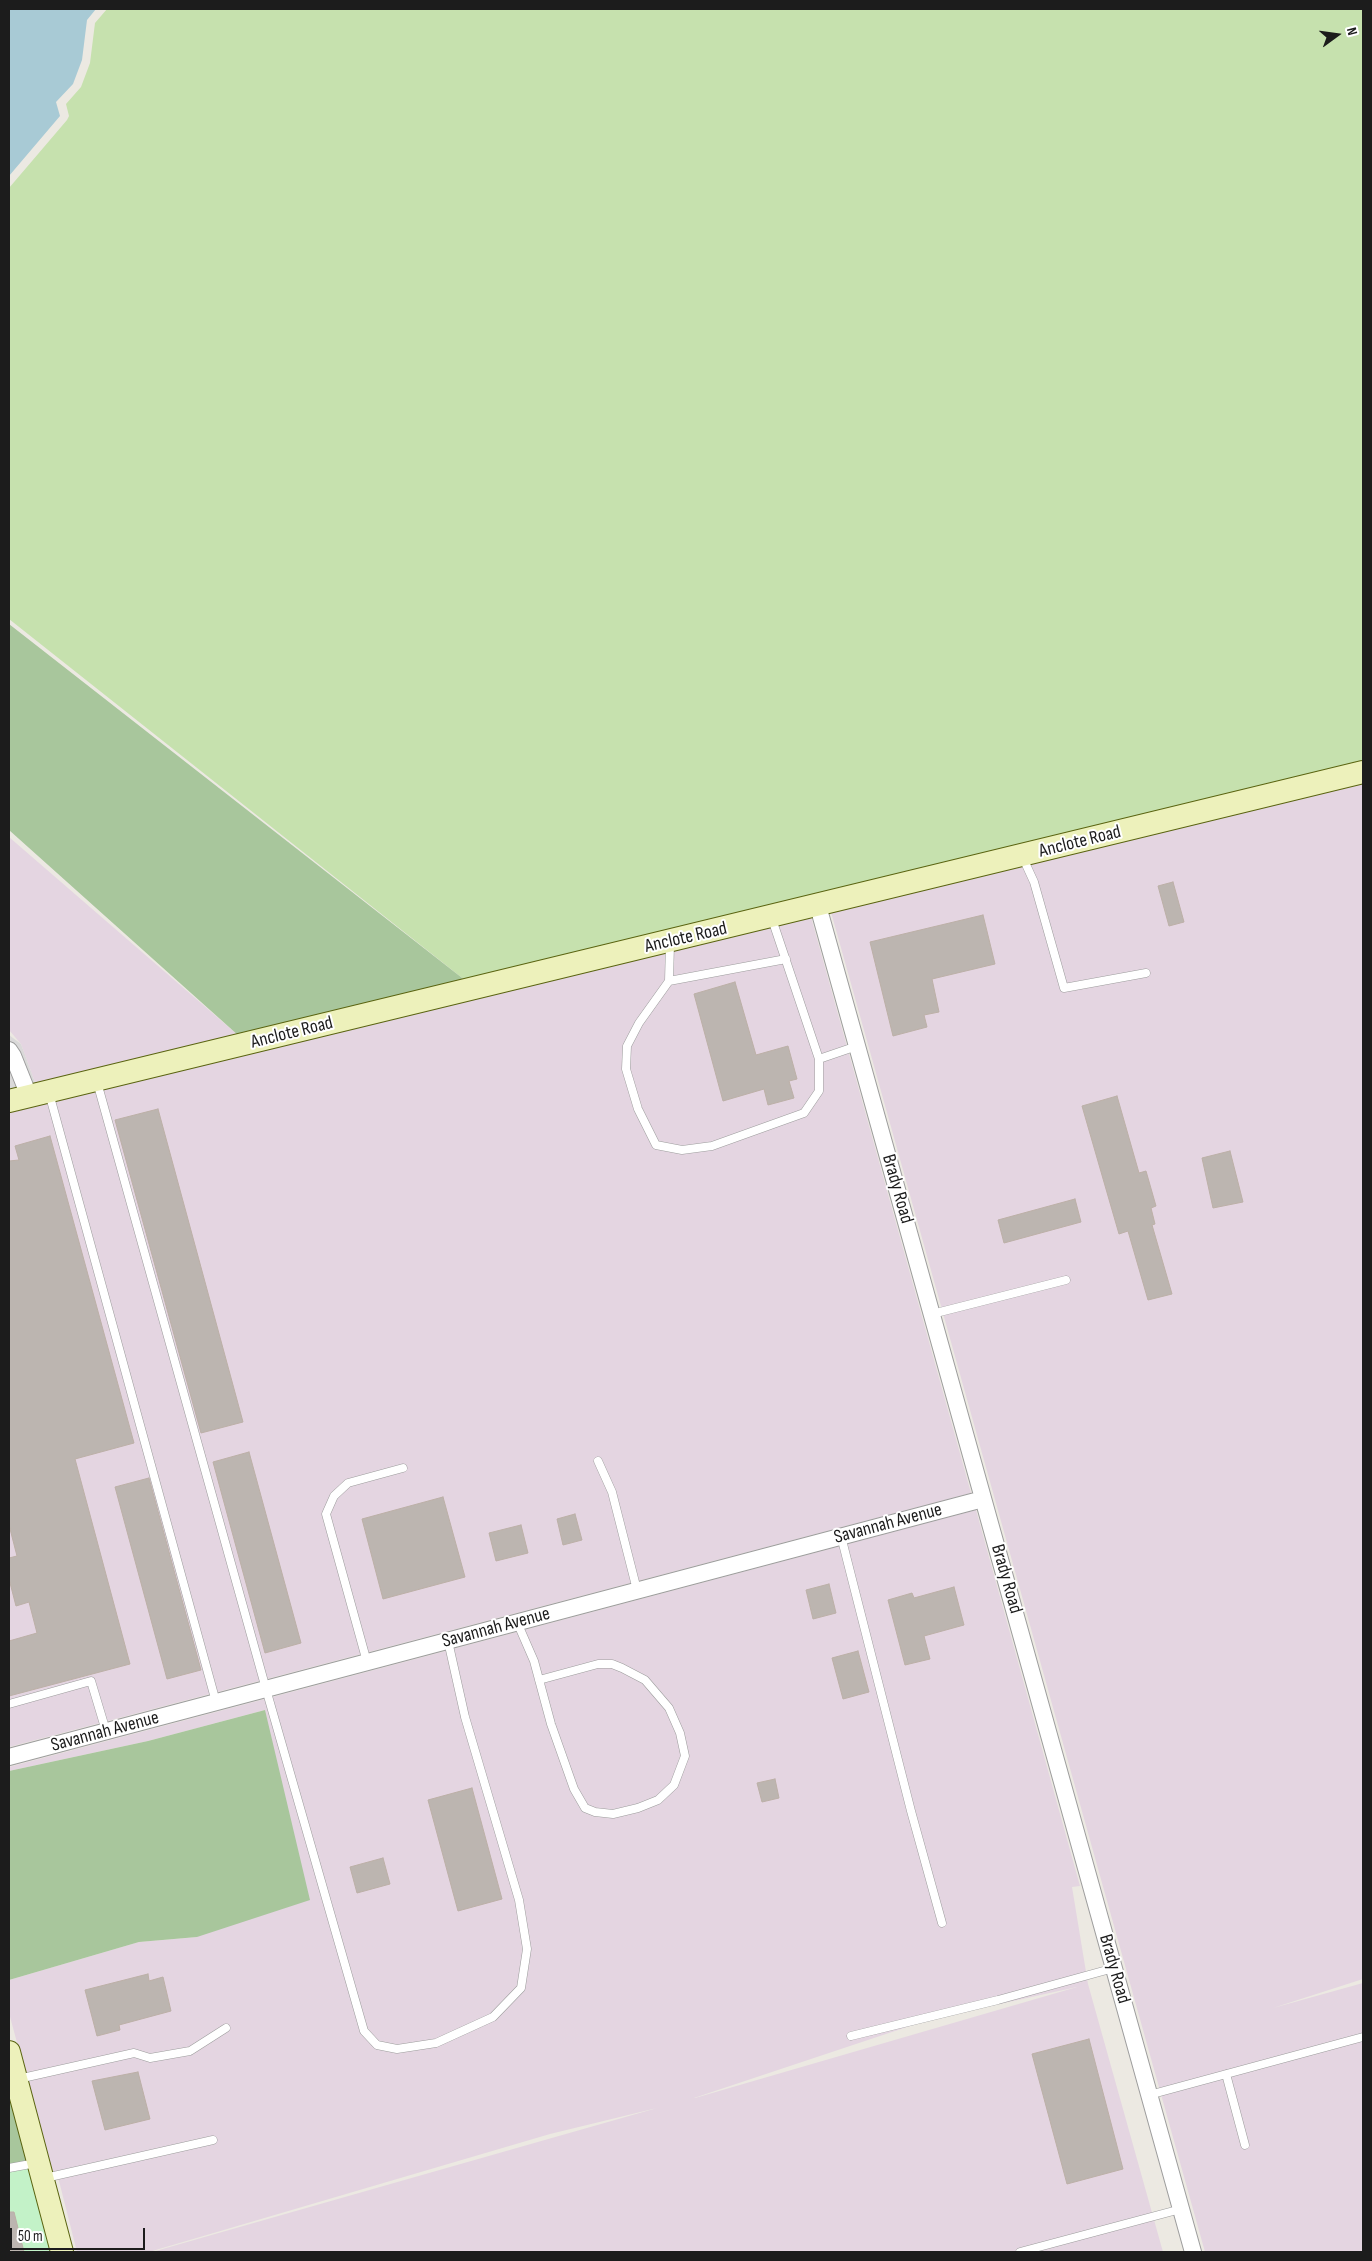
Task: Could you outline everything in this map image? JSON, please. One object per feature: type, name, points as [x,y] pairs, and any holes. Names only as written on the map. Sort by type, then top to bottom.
[{"type":"street","name":"Anclote Road","points":[[29,1096],[670,942],[1363,772]]},
{"type":"street","name":"Brady Road","points":[[818,906],[1193,2252]]},
{"type":"street","points":[[9,1050],[29,1096]]},
{"type":"street","name":"Savannah Avenue","points":[[9,1757],[983,1499]]},
{"type":"street","points":[[9,2052],[62,2252]]},
{"type":"lane","points":[[1022,856],[1034,882],[1064,988],[1146,973]]},
{"type":"lane","points":[[670,942],[670,981],[639,1023],[627,1046],[626,1069],[638,1109],[656,1145],[682,1150],[712,1146],[804,1113],[819,1091],[818,1059],[772,917]]},
{"type":"lane","points":[[670,981],[786,959]]},
{"type":"lane","points":[[818,1059],[857,1046]]},
{"type":"lane","points":[[96,1080],[266,1689],[364,2031],[377,2045],[398,2049],[436,2043],[493,2017],[521,1988],[527,1949],[519,1900],[465,1717],[448,1640]]},
{"type":"lane","points":[[29,1096],[216,1702]]},
{"type":"lane","points":[[932,1314],[1066,1280]]},
{"type":"lane","points":[[598,1461],[612,1492],[637,1590]]},
{"type":"lane","points":[[367,1662],[326,1514],[334,1496],[348,1483],[402,1468]]},
{"type":"lane","points":[[841,1536],[911,1811],[942,1922]]},
{"type":"lane","points":[[517,1622],[534,1661],[539,1680],[551,1724],[574,1789],[585,1808],[595,1812],[613,1814],[630,1810],[658,1800],[674,1785],[685,1756],[680,1733],[664,1702],[645,1680],[612,1664],[598,1664],[539,1680]]},
{"type":"lane","points":[[9,1704],[91,1682],[106,1731]]},
{"type":"lane","points":[[850,2036],[998,2000],[1114,1968]]},
{"type":"lane","points":[[16,2080],[99,2059],[134,2053],[150,2058],[190,2051],[226,2028]]},
{"type":"lane","points":[[1149,2095],[1363,2037]]},
{"type":"lane","points":[[1226,2074],[1245,2145]]},
{"type":"lane","points":[[9,2168],[40,2170],[213,2140]]},
{"type":"lane","points":[[1020,2252],[1181,2210]]},
{"type":"shaded area","points":[[1363,782],[1363,1979],[1273,2008],[1363,1983],[1363,2252],[1205,2252],[831,912]]},
{"type":"shaded area","points":[[9,837],[239,1036],[36,1085],[21,1044],[9,1030]]},
{"type":"shaded area","points":[[811,917],[971,1493],[9,1747],[9,1111]]},
{"type":"shaded area","points":[[9,1035],[21,1044],[36,1085],[9,1093]]},
{"type":"shaded area","points":[[976,1510],[1080,1886],[1072,1887],[1088,1984],[1163,2252],[152,2252],[657,2108],[550,2134],[149,2252],[77,2252],[57,2173],[52,2172],[9,2013],[9,1980],[139,1942],[197,1937],[265,1710],[148,1741],[9,1771],[9,1767]],"holes":[[[1077,1987],[694,2098],[931,2019]]]},
{"type":"green space","points":[[107,9],[1363,9],[1363,763],[466,981],[9,619],[9,188],[67,120],[69,116],[66,104],[81,87],[90,63],[95,23]]},
{"type":"green space","points":[[9,624],[466,981],[239,1036],[9,830]]},
{"type":"green space","points":[[265,1710],[310,1900],[197,1937],[139,1942],[9,1980],[9,1771],[148,1741]]},
{"type":"green space","points":[[9,2093],[29,2167],[9,2163]]},
{"type":"green space","points":[[9,2163],[29,2167],[51,2252],[9,2252]]},
{"type":"water","points":[[9,9],[96,9],[87,20],[82,60],[73,84],[56,102],[60,116],[9,176]]},
{"type":"building","points":[[1173,882],[1184,922],[1169,926],[1158,886]]},
{"type":"building","points":[[983,915],[995,964],[932,979],[939,1012],[924,1015],[927,1027],[893,1036],[870,942]]},
{"type":"building","points":[[735,982],[756,1055],[788,1046],[797,1079],[789,1081],[794,1098],[768,1105],[764,1089],[723,1101],[694,994]]},
{"type":"building","points":[[1117,1096],[1139,1173],[1146,1171],[1156,1206],[1151,1208],[1155,1224],[1152,1225],[1172,1294],[1148,1300],[1128,1231],[1119,1234],[1082,1106]]},
{"type":"building","points":[[158,1109],[243,1422],[201,1433],[115,1120]]},
{"type":"building","points":[[50,1136],[134,1443],[75,1459],[130,1664],[9,1696],[9,1641],[37,1633],[29,1602],[16,1606],[9,1579],[9,1558],[17,1556],[9,1525],[9,1161],[19,1160],[15,1146]]},
{"type":"building","points":[[1230,1151],[1243,1202],[1213,1208],[1202,1158]]},
{"type":"building","points":[[1075,1199],[1081,1222],[1004,1243],[998,1220]]},
{"type":"building","points":[[249,1452],[301,1643],[265,1653],[213,1462]]},
{"type":"building","points":[[149,1478],[201,1670],[167,1679],[115,1487]]},
{"type":"building","points":[[443,1497],[465,1577],[383,1599],[362,1519]]},
{"type":"building","points":[[575,1514],[582,1540],[563,1545],[557,1519]]},
{"type":"building","points":[[521,1525],[528,1553],[496,1561],[489,1533]]},
{"type":"building","points":[[829,1584],[836,1613],[813,1619],[806,1590]]},
{"type":"building","points":[[954,1587],[964,1625],[924,1636],[930,1659],[905,1665],[888,1600],[912,1593],[914,1598]]},
{"type":"building","points":[[858,1651],[869,1692],[843,1699],[832,1658]]},
{"type":"building","points":[[775,1779],[779,1798],[762,1802],[757,1783]]},
{"type":"building","points":[[472,1788],[502,1899],[458,1911],[428,1800]]},
{"type":"building","points":[[383,1858],[390,1884],[357,1893],[350,1867]]},
{"type":"building","points":[[148,1974],[149,1981],[163,1977],[171,2011],[119,2025],[120,2030],[97,2036],[85,1990]]},
{"type":"building","points":[[1089,2039],[1123,2169],[1067,2184],[1032,2054]]},
{"type":"building","points":[[138,2072],[150,2119],[105,2130],[92,2081]]},
{"type":"building","points":[[9,2212],[14,2212],[24,2252],[9,2252]]}]
